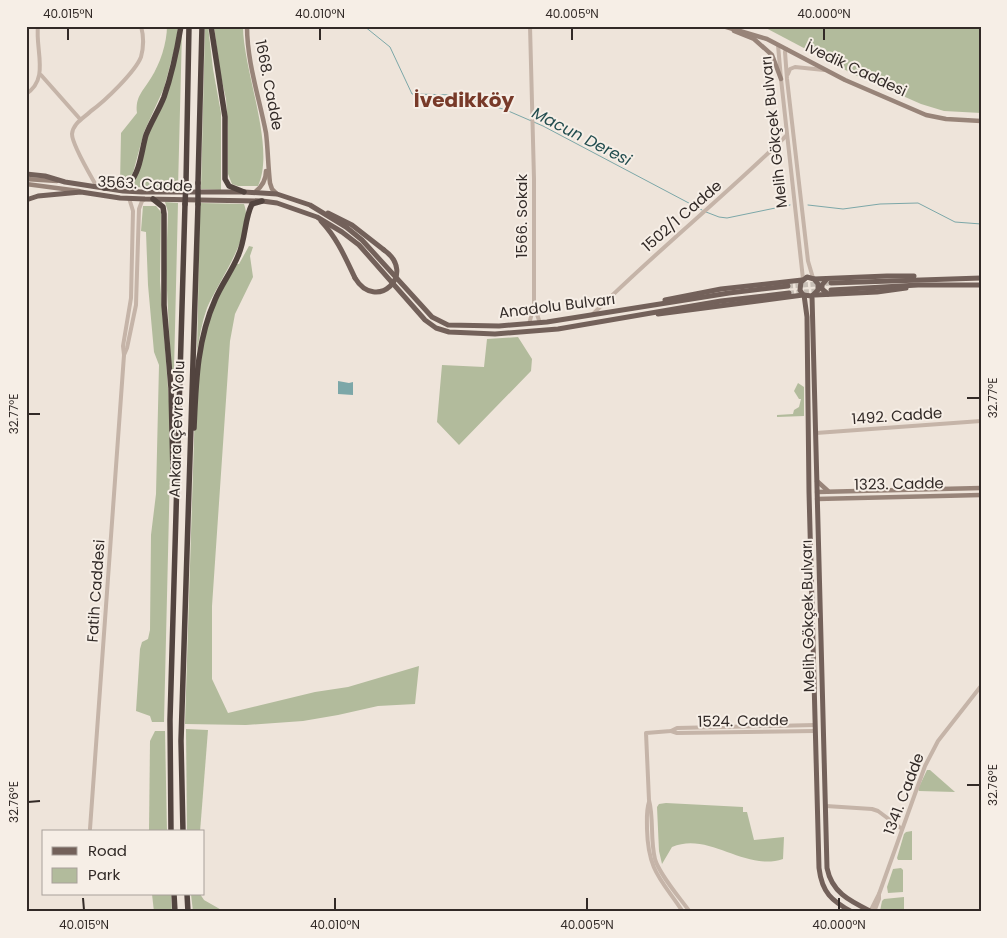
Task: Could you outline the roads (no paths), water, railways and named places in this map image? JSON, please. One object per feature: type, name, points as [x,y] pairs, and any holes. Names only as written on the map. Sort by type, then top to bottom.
[{"type":"highway","points":[[104,188],[125,185],[135,175],[146,134],[170,80],[178,49],[181,26]]},
{"type":"highway","name":"Ankara Çevre Yolu","points":[[171,830],[169,740],[189,26]]},
{"type":"highway","name":"Ankara Çevre Yolu","points":[[183,830],[181,740],[202,26]]},
{"type":"highway","points":[[211,26],[224,117],[225,179],[229,186],[244,192]]},
{"type":"highway","points":[[153,199],[163,207],[164,214],[164,305],[171,388],[174,539]]},
{"type":"highway","points":[[187,514],[202,337],[215,299],[239,256],[249,209],[252,204],[262,201]]},
{"type":"highway","points":[[174,896],[176,912]]},
{"type":"highway","points":[[187,896],[188,912]]},
{"type":"main road","name":"1668. Cadde","points":[[246,26],[250,62],[256,83],[268,149],[270,182],[272,189],[277,194]]},
{"type":"main road","name":"İvedik Caddesi","points":[[723,26],[759,36],[824,70],[931,117],[981,122]]},
{"type":"main road","points":[[731,28],[737,33],[754,39],[772,55],[781,79]]},
{"type":"main road","name":"1668. Cadde","points":[[256,192],[261,188],[264,181],[268,149]]},
{"type":"main road","name":"3563. Cadde","points":[[27,176],[45,176],[65,182],[142,192],[256,192]]},
{"type":"main road","name":"3563. Cadde","points":[[26,184],[129,198],[262,201]]},
{"type":"main road","points":[[26,200],[38,196],[81,192]]},
{"type":"main road","name":"Anadolu Bulvarı","points":[[256,192],[277,194],[317,209],[346,227],[362,240],[432,316],[448,325],[499,326],[540,323],[648,306],[681,296],[789,283],[803,279]]},
{"type":"main road","name":"Anadolu Bulvarı","points":[[262,201],[277,203],[317,217],[342,232],[359,245],[425,320],[436,328],[449,332],[496,334],[558,329],[645,313],[675,312],[789,295],[804,295]]},
{"type":"main road","points":[[317,209],[352,225],[392,256],[397,265],[397,272],[391,286],[382,292],[375,293],[367,291],[360,286],[340,245],[317,217]]},
{"type":"main road","points":[[981,278],[930,278],[905,275],[829,281],[803,279],[799,288],[804,295],[813,295],[918,285],[981,285]]},
{"type":"main road","points":[[813,295],[818,287],[814,279]]},
{"type":"main road","points":[[829,281],[822,285],[822,289],[829,292]]},
{"type":"main road","points":[[789,283],[795,285],[796,288],[794,294],[789,295]]},
{"type":"main road","name":"Melih Gökçek Bulvarı","points":[[804,295],[807,317],[809,492],[820,875],[825,889],[832,900],[852,912]]},
{"type":"main road","name":"Melih Gökçek Bulvarı","points":[[813,295],[827,863],[829,878],[836,890],[844,897],[872,912]]},
{"type":"main road","points":[[817,481],[829,492]]},
{"type":"main road","points":[[809,492],[980,488],[980,495]]},
{"type":"main road","name":"1323. Cadde","points":[[817,498],[980,495]]},
{"type":"main road","points":[[810,499],[817,498]]},
{"type":"main road","points":[[815,728],[823,728]]},
{"type":"street","points":[[26,94],[34,89],[41,75],[37,36],[38,26]]},
{"type":"street","points":[[97,187],[73,140],[73,129],[80,119],[96,108],[121,83],[140,60],[144,37],[141,26]]},
{"type":"street","name":"1566. Sokak","points":[[530,26],[534,179],[534,306]]},
{"type":"street","name":"Melih Gökçek Bulvarı","points":[[778,46],[803,279]]},
{"type":"street","name":"Melih Gökçek Bulvarı","points":[[785,50],[808,261],[814,279]]},
{"type":"street","points":[[787,79],[788,72],[794,67],[824,70]]},
{"type":"street","points":[[41,75],[80,119]]},
{"type":"street","name":"1502/1 Cadde","points":[[592,315],[632,276],[787,135]]},
{"type":"street","name":"Fatih Caddesi","points":[[90,828],[124,355],[122,346],[131,298],[133,211],[129,198]]},
{"type":"street","name":"Fatih Caddesi","points":[[124,355],[136,305],[139,209],[142,201],[145,199]]},
{"type":"street","name":"Melih Gökçek Bulvarı","points":[[796,216],[803,216]]},
{"type":"street","points":[[534,306],[540,323]]},
{"type":"street","points":[[529,324],[534,306]]},
{"type":"street","name":"1492. Cadde","points":[[816,433],[981,421]]},
{"type":"street","name":"1341. Cadde","points":[[872,912],[924,766],[933,749],[981,686]]},
{"type":"street","name":"1524. Cadde","points":[[649,800],[646,733],[671,731],[677,728],[815,728]]},
{"type":"street","points":[[649,800],[647,837],[651,862],[656,873],[683,912]]},
{"type":"street","points":[[649,800],[652,810],[653,846],[656,861],[690,912]]},
{"type":"street","points":[[826,806],[872,809],[878,811],[902,829]]},
{"type":"water","points":[[338,381],[353,382],[353,395],[338,394]]},
{"type":"waterway","name":"Macun Deresi","points":[[364,26],[390,47],[412,94],[458,95],[506,110],[543,126],[702,210]]},
{"type":"waterway","name":"Macun Deresi","points":[[808,205],[843,209],[880,204],[918,203],[955,222],[981,224]]},
{"type":"waterway","name":"Macun Deresi","points":[[706,212],[727,218],[790,205]]},
{"type":"tunnel","points":[[788,286],[831,283]]},
{"type":"tunnel","points":[[789,293],[818,291]]},
{"type":"district","name":"İvedikköy","points":[[464,100]]}]
